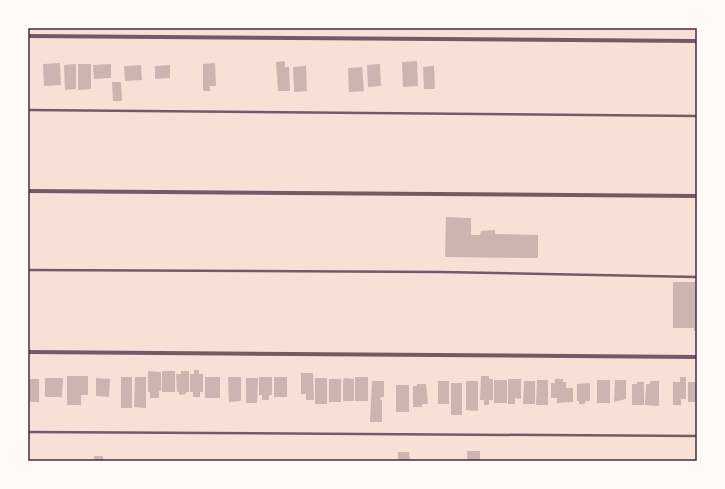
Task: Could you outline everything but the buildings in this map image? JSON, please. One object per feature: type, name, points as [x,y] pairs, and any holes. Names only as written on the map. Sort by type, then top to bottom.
[{"type":"street","points":[[28,36],[697,41]]},
{"type":"street","points":[[28,191],[697,196]]},
{"type":"street","points":[[28,352],[697,358]]},
{"type":"lane","points":[[28,110],[697,116]]},
{"type":"lane","points":[[28,270],[440,272],[697,277]]},
{"type":"lane","points":[[28,432],[697,436]]}]
